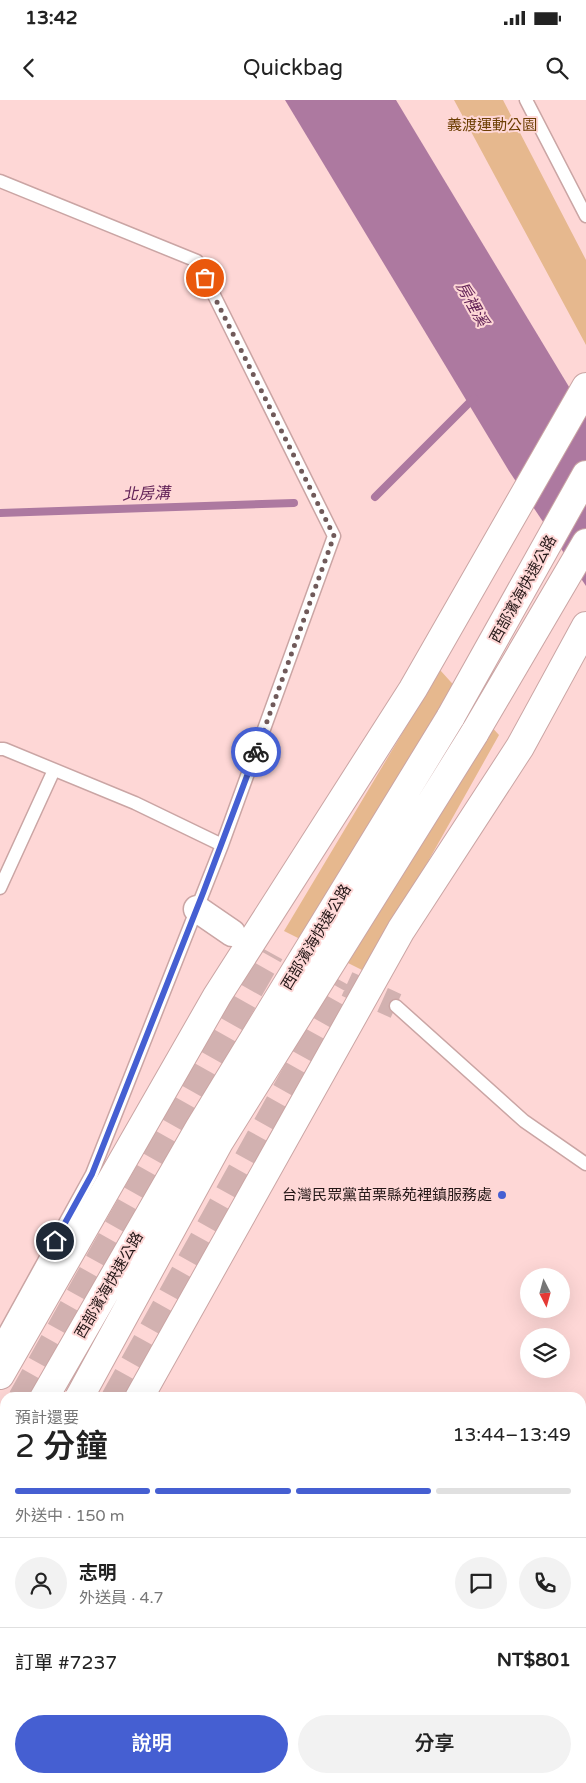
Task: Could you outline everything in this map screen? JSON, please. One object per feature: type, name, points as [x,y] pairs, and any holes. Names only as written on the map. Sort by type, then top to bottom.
[{"type":"main road","points":[[0,1376],[217,996],[413,689],[586,387]]},
{"type":"main road","name":"西部濱海快速公路","points":[[47,1392],[200,1127],[450,718],[586,475]]},
{"type":"main road","name":"西部濱海快速公路","points":[[82,1392],[219,1142],[474,734],[586,542]]},
{"type":"main road","points":[[142,1392],[401,930],[520,747],[586,626]]},
{"type":"street","points":[[197,909],[232,933]]},
{"type":"lane","points":[[526,100],[586,216]]},
{"type":"lane","points":[[0,180],[197,261],[334,536],[222,845],[92,1174],[0,1341]]},
{"type":"lane","points":[[0,750],[4,749],[136,803],[222,845]]},
{"type":"lane","points":[[0,888],[54,770]]},
{"type":"lane","points":[[396,1006],[524,1121],[586,1164]]},
{"type":"green space","name":"義渡運動公園","points":[[454,100],[503,100],[586,260],[586,345]]},
{"type":"green space","points":[[440,670],[499,735],[366,972],[284,931]]},
{"type":"water","name":"房裡溪","points":[[285,100],[396,100],[586,415],[586,586],[509,471]]},
{"type":"waterway","name":"北房溝","points":[[375,497],[474,398]]},
{"type":"waterway","name":"北房溝","points":[[0,513],[294,503]]},
{"type":"tunnel","points":[[24,1392],[271,953]]},
{"type":"tunnel","points":[[117,1392],[345,983]]},
{"type":"tunnel","points":[[347,984],[396,1006]]},
{"type":"way so far","points":[[205,278],[334,536],[256,752]]},
{"type":"place","name":"台灣民眾黨苗栗縣苑裡鎮服務處","points":[[502,1195]]},
{"type":"route","points":[[55,1241],[92,1174],[222,845],[256,752]]}]
